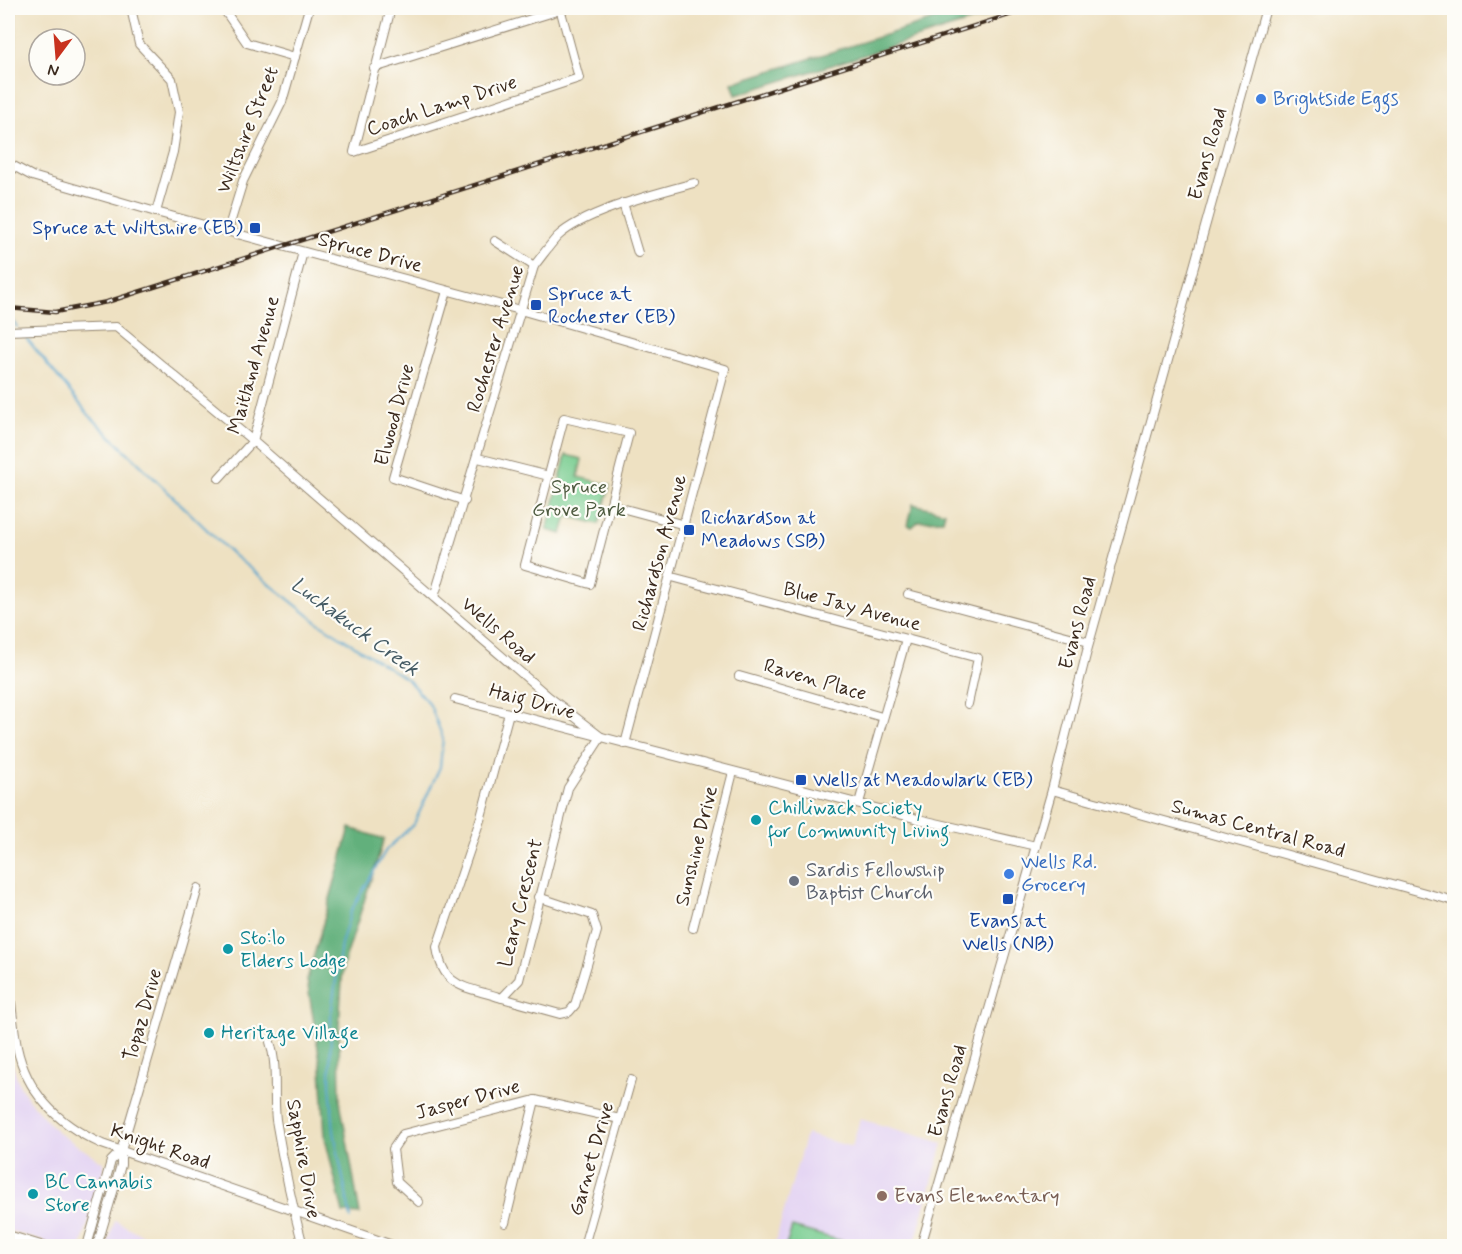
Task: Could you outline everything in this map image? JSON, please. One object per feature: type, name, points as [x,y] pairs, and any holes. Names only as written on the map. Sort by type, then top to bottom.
[{"type":"street","points":[[130,8],[139,44],[172,79],[179,112],[173,152],[156,212]]},
{"type":"street","points":[[223,8],[247,43],[295,57]]},
{"type":"street","name":"Wiltshire Street","points":[[228,230],[243,181],[282,102],[309,8]]},
{"type":"street","name":"Coach Lamp Drive","points":[[391,8],[354,152],[579,78],[560,9]]},
{"type":"street","name":"Evans Road","points":[[921,1246],[1052,790],[1089,642],[1266,8]]},
{"type":"street","points":[[374,68],[560,9]]},
{"type":"street","name":"Spruce Drive","points":[[8,164],[32,177],[520,310],[725,369]]},
{"type":"street","name":"Rochester Avenue","points":[[434,597],[478,458],[534,266],[559,236],[623,203],[694,183]]},
{"type":"street","points":[[623,203],[638,253]]},
{"type":"street","points":[[495,241],[534,266]]},
{"type":"street","name":"Maitland Avenue","points":[[219,478],[253,441],[303,252]]},
{"type":"street","name":"Elwood Drive","points":[[447,291],[393,477],[465,501]]},
{"type":"street","name":"Wells Road","points":[[8,331],[116,327],[253,441],[549,698],[600,737],[1036,846]]},
{"type":"street","name":"Richardson Avenue","points":[[625,744],[672,577],[725,369]]},
{"type":"street","points":[[564,418],[629,433],[610,505],[590,584],[525,565],[564,418]]},
{"type":"street","points":[[478,458],[549,476]]},
{"type":"street","points":[[610,505],[685,525]]},
{"type":"street","name":"Blue Jay Avenue","points":[[672,577],[978,658],[968,704]]},
{"type":"street","points":[[908,594],[1089,642]]},
{"type":"street","points":[[859,803],[906,639]]},
{"type":"street","name":"Raven Place","points":[[739,676],[882,717]]},
{"type":"street","name":"Haig Drive","points":[[455,699],[600,737]]},
{"type":"street","points":[[509,713],[481,817],[437,947],[440,966],[450,981],[560,1014],[569,1012],[575,1005],[597,931],[596,922],[592,915],[538,897]]},
{"type":"street","name":"Leary Crescent","points":[[502,998],[519,980],[538,897],[568,788],[600,737]]},
{"type":"street","name":"Sunshine Drive","points":[[693,928],[733,772]]},
{"type":"street","name":"Sumas Central Road","points":[[1052,790],[1455,901]]},
{"type":"street","name":"Topaz Drive","points":[[97,1246],[120,1165],[121,1151],[198,888]]},
{"type":"street","name":"Knight Road","points":[[8,983],[20,1056],[39,1097],[54,1115],[75,1132],[121,1151],[395,1246]]},
{"type":"street","name":"Sapphire Drive","points":[[270,1042],[274,1055],[276,1118],[293,1211],[303,1246]]},
{"type":"street","name":"Garnet Drive","points":[[584,1246],[631,1080]]},
{"type":"street","points":[[505,1223],[535,1100]]},
{"type":"street","name":"Jasper Drive","points":[[419,1202],[397,1182],[393,1149],[403,1134],[535,1100],[620,1119]]},
{"type":"street","name":"Topaz Drive","points":[[87,1246],[111,1161],[121,1151]]},
{"type":"street","points":[[8,1235],[44,1246]]},
{"type":"shaded area","points":[[8,1049],[19,1084],[28,1099],[57,1132],[104,1163],[104,1173],[81,1246],[58,1246],[8,1230]]},
{"type":"shaded area","points":[[860,1119],[943,1143],[914,1246],[774,1246],[806,1134],[852,1147]]},
{"type":"shaded area","points":[[115,1220],[161,1246],[107,1246]]},
{"type":"green space","points":[[8,8],[15,8],[15,50],[8,109]]},
{"type":"green space","points":[[971,8],[1014,8],[736,95],[732,83]]},
{"type":"green space","name":"Spruce Grove Park","points":[[566,455],[582,459],[578,477],[610,485],[599,524],[567,516],[562,534],[547,530]]},
{"type":"green space","points":[[913,504],[945,512],[943,520],[919,521],[912,527],[908,525]]},
{"type":"green space","points":[[350,828],[384,839],[343,967],[339,1025],[340,1101],[360,1214],[343,1213],[325,1138],[321,1067],[307,980]]},
{"type":"green space","points":[[792,1227],[860,1246],[786,1246]]},
{"type":"waterway","name":"Luckakuck Creek","points":[[8,312],[17,327]]},
{"type":"waterway","name":"Luckakuck Creek","points":[[23,334],[89,415],[232,554],[317,622],[408,680],[430,705],[443,738],[440,767],[414,824],[386,850],[351,911],[341,944],[331,1014],[330,1085],[334,1132],[351,1219]]},
{"type":"railway","points":[[8,308],[55,312],[107,302],[1031,8]]},
{"type":"place","name":"Brightside Eggs","points":[[1261,99]]},
{"type":"place","name":"Spruce at Wiltshire (EB)","points":[[255,228]]},
{"type":"place","name":"Spruce at Rochester (EB)","points":[[536,305]]},
{"type":"place","name":"Richardson at Meadows (SB)","points":[[689,530]]},
{"type":"place","name":"Wells at Meadowlark (EB)","points":[[801,780]]},
{"type":"place","name":"Chilliwack Society for Community Living","points":[[756,820]]},
{"type":"place","name":"Wells Rd. Grocery","points":[[1009,874]]},
{"type":"place","name":"Sardis Fellowship Baptist Church","points":[[794,881]]},
{"type":"place","name":"Evans at Wells (NB)","points":[[1008,899]]},
{"type":"place","name":"Sto:lo Elders Lodge","points":[[228,949]]},
{"type":"place","name":"Heritage Village","points":[[209,1033]]},
{"type":"place","name":"BC Cannabis Store","points":[[33,1194]]},
{"type":"place","name":"Evans Elementary","points":[[882,1196]]}]
